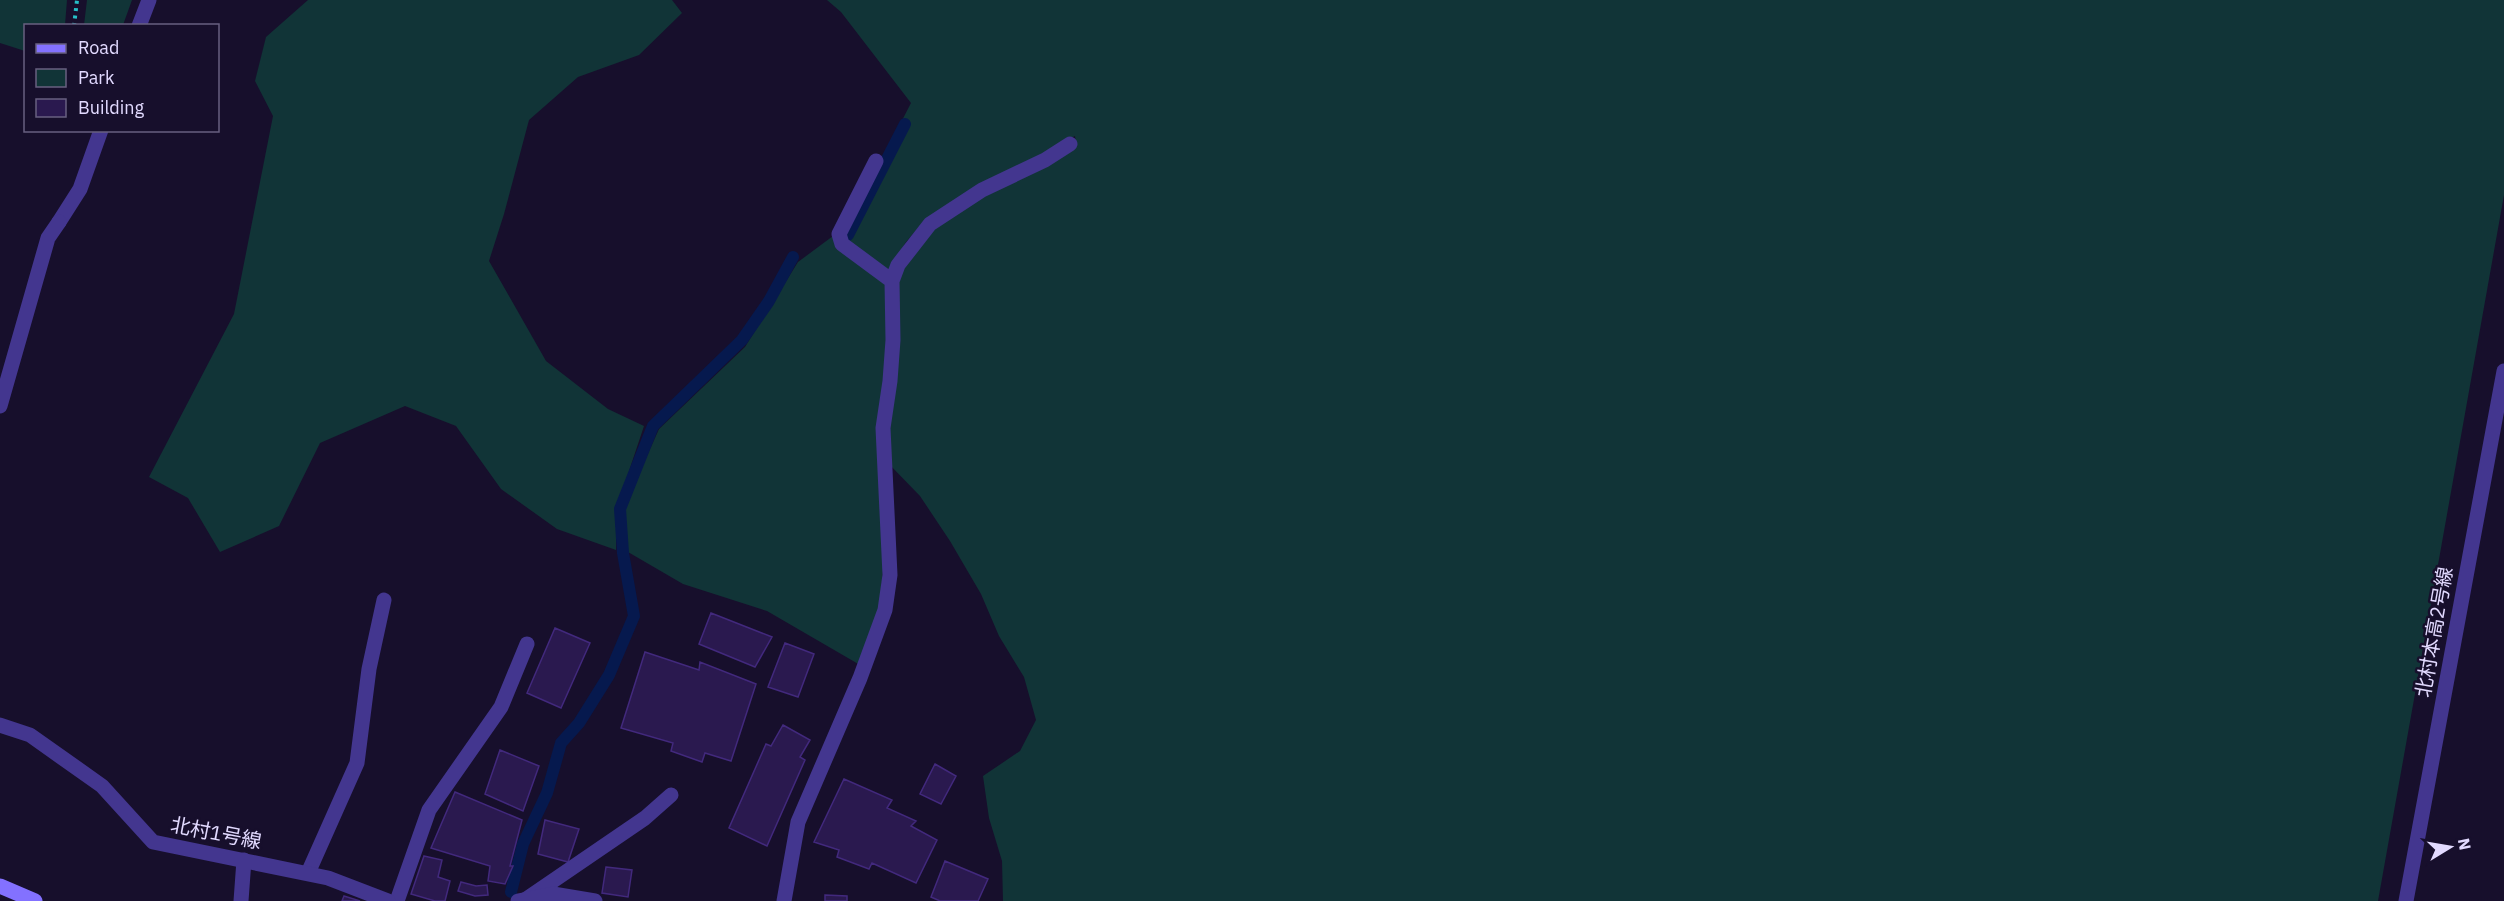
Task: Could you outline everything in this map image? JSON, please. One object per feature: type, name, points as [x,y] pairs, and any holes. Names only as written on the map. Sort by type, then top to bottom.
[{"type":"main road","points":[[0,886],[35,901]]},
{"type":"street","points":[[140,24],[149,0]]},
{"type":"street","points":[[0,406],[48,238],[80,189],[100,132]]},
{"type":"street","points":[[784,901],[798,822],[860,678],[885,610],[890,574],[883,428],[893,340],[892,281],[898,266],[930,224],[982,190],[1045,160],[1070,144]]},
{"type":"street","points":[[876,161],[839,234],[842,244],[892,281]]},
{"type":"street","name":"北村本高2号線","points":[[2406,901],[2504,371]]},
{"type":"street","points":[[308,873],[357,763],[369,669],[384,600]]},
{"type":"street","points":[[397,901],[429,810],[501,707],[527,644]]},
{"type":"street","name":"北村1号線","points":[[0,724],[30,735],[102,786],[153,842],[328,878],[388,901]]},
{"type":"street","points":[[521,900],[645,818],[671,795]]},
{"type":"street","points":[[241,901],[244,860]]},
{"type":"street","points":[[521,900],[553,894],[595,901]]},
{"type":"path","points":[[74,24],[76,0]]},
{"type":"green space","points":[[0,0],[67,0],[65,24],[24,24],[24,51],[0,43]]},
{"type":"green space","points":[[87,0],[132,0],[123,24],[84,24]]},
{"type":"green space","points":[[308,0],[672,0],[682,13],[639,55],[578,77],[529,120],[489,261],[546,361],[608,409],[644,426],[616,510],[616,550],[557,529],[501,489],[456,426],[405,406],[320,443],[279,526],[220,552],[188,498],[149,477],[234,314],[273,116],[255,81],[266,37]]},
{"type":"green space","points":[[827,0],[2504,0],[2504,195],[2378,901],[1003,901],[1002,861],[989,818],[983,776],[1020,751],[1036,720],[1024,677],[999,636],[981,594],[920,496],[887,462],[899,276],[917,246],[949,216],[1076,145],[1075,136],[923,222],[906,242],[889,270],[847,241],[844,233],[911,103],[841,12]]},
{"type":"green space","points":[[833,236],[884,277],[888,300],[886,540],[879,612],[860,665],[767,611],[683,584],[628,552],[624,507],[659,429],[745,347],[798,262]]},
{"type":"building","points":[[711,613],[772,637],[755,667],[699,644]]},
{"type":"building","points":[[555,628],[590,643],[561,708],[527,693]]},
{"type":"building","points":[[785,643],[814,654],[798,697],[768,687]]},
{"type":"building","points":[[645,652],[699,670],[700,662],[756,684],[731,761],[705,753],[702,762],[671,751],[673,743],[621,728]]},
{"type":"building","points":[[783,725],[810,740],[800,757],[805,760],[767,846],[729,828],[766,744],[771,746]]},
{"type":"building","points":[[500,750],[539,766],[523,811],[485,794]]},
{"type":"building","points":[[935,764],[956,776],[941,804],[920,794]]},
{"type":"building","points":[[844,779],[892,800],[887,808],[916,821],[911,826],[937,840],[916,883],[872,863],[869,869],[837,857],[839,850],[814,842]]},
{"type":"building","points":[[455,792],[522,820],[510,866],[513,866],[505,884],[488,881],[490,866],[431,848]]},
{"type":"building","points":[[545,820],[579,829],[568,862],[538,854]]},
{"type":"building","points":[[424,856],[442,860],[438,877],[450,881],[445,901],[435,901],[411,894]]},
{"type":"building","points":[[945,861],[988,879],[978,901],[940,901],[931,897]]},
{"type":"building","points":[[606,867],[632,870],[628,897],[602,893]]},
{"type":"building","points":[[461,882],[476,886],[487,885],[488,895],[475,896],[458,891]]},
{"type":"building","points":[[825,895],[847,896],[847,901],[825,901]]},
{"type":"building","points":[[344,896],[360,901],[342,901]]},
{"type":"waterway","points":[[848,235],[905,124]]},
{"type":"waterway","points":[[511,892],[523,844],[547,793],[561,743],[579,723],[609,675],[634,616],[623,553],[620,509],[653,426],[742,340],[769,301],[793,257]]}]
